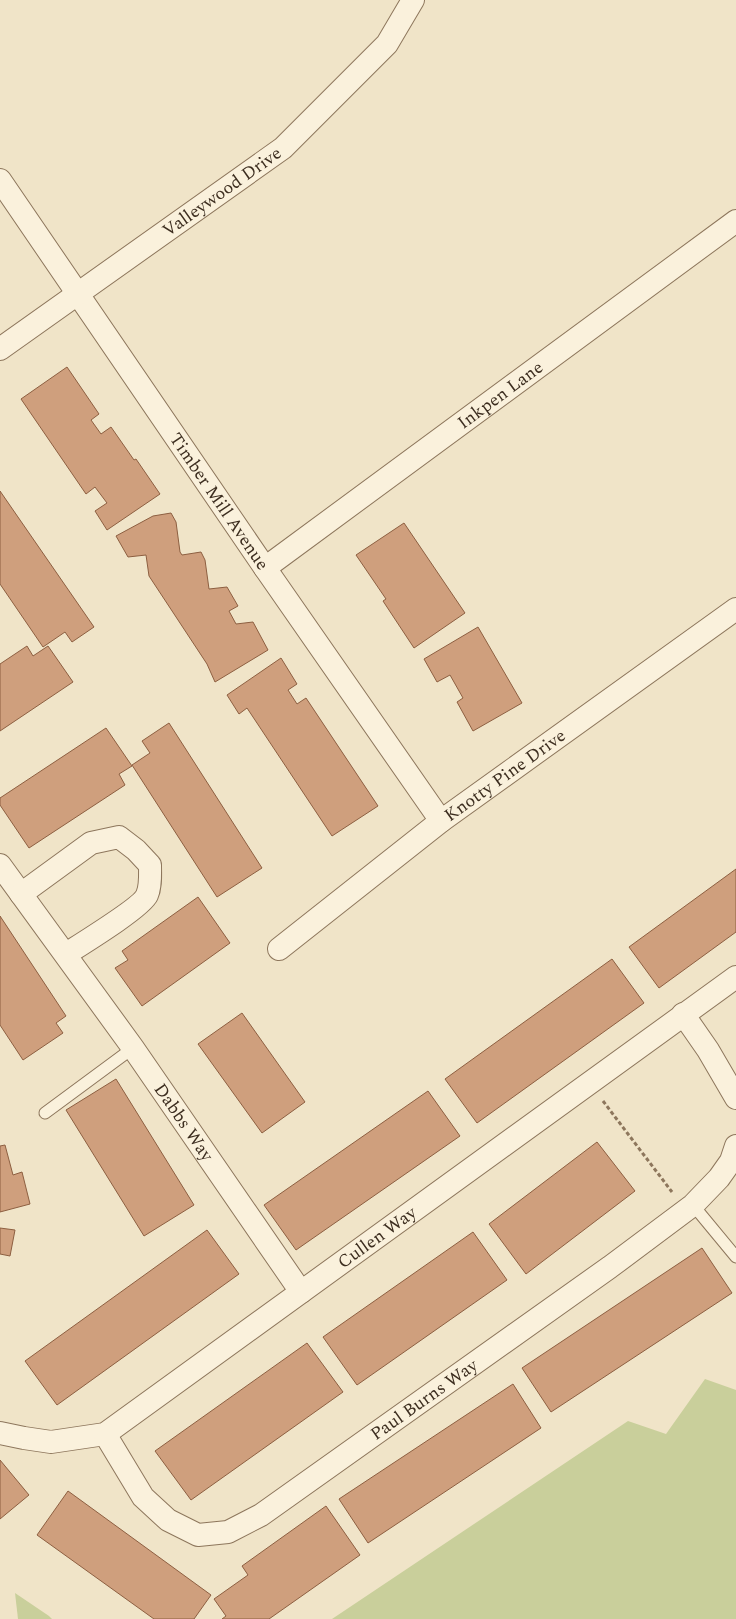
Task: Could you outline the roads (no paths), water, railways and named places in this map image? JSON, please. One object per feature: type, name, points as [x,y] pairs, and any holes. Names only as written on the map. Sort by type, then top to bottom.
[{"type":"street","name":"Valleywood Drive","points":[[0,349],[283,148],[387,44],[413,0]]},
{"type":"street","name":"Timber Mill Avenue","points":[[0,180],[265,568],[441,821]]},
{"type":"street","name":"Inkpen Lane","points":[[265,568],[736,221]]},
{"type":"street","name":"Knotty Pine Drive","points":[[278,949],[441,821],[736,609]]},
{"type":"street","points":[[20,894],[91,843],[119,837],[136,850],[150,865],[147,897],[130,912],[66,954]]},
{"type":"street","name":"Dabbs Way","points":[[0,865],[133,1048],[301,1292]]},
{"type":"street","name":"Cullen Way","points":[[0,1432],[51,1442],[105,1434],[164,1389],[736,977]]},
{"type":"street","points":[[684,1014],[736,1098]]},
{"type":"street","name":"Paul Burns Way","points":[[105,1434],[143,1497],[168,1520],[198,1535],[228,1532],[261,1514],[690,1208],[719,1178],[731,1161],[736,1146]]},
{"type":"lane","points":[[45,1113],[133,1048]]},
{"type":"lane","points":[[690,1208],[736,1258]]}]
